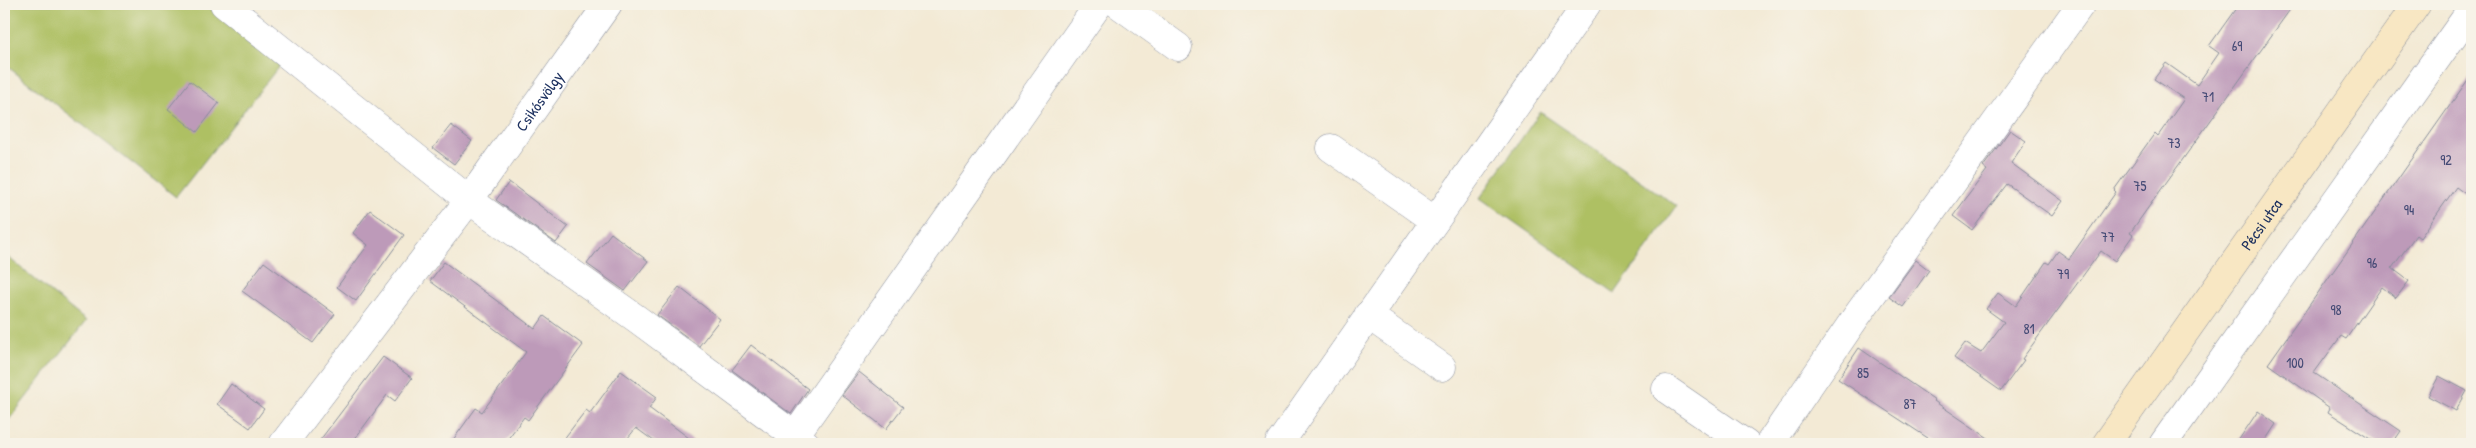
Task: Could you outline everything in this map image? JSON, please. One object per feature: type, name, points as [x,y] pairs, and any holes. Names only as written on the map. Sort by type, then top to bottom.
[{"type":"main road","name":"Pécsi utca","points":[[2106,444],[2417,4]]},
{"type":"street","points":[[224,4],[469,200],[637,319],[797,441],[1100,4]]},
{"type":"street","name":"Csikósvölgy","points":[[283,444],[469,200],[608,4]]},
{"type":"street","points":[[1118,4],[1178,46]]},
{"type":"street","points":[[1279,444],[1587,4]]},
{"type":"street","points":[[1769,444],[1856,317],[2081,4]]},
{"type":"street","points":[[2163,444],[2472,9]]},
{"type":"street","points":[[1331,148],[1435,221]]},
{"type":"street","points":[[1368,316],[1442,368]]},
{"type":"street","points":[[1666,389],[1746,444]]},
{"type":"green space","points":[[4,4],[205,4],[280,65],[176,197],[4,64]]},
{"type":"green space","points":[[1540,112],[1677,206],[1615,293],[1480,198]]},
{"type":"green space","points":[[4,254],[86,321],[4,426]]},
{"type":"building","points":[[2239,4],[2294,4],[2130,233],[2133,235],[2115,261],[2101,251],[2022,359],[2024,360],[2001,391],[1954,358],[1965,343],[1981,353],[2004,322],[1986,309],[1998,293],[2016,306],[2046,262],[2049,264],[2058,251],[2069,259],[2116,192],[2114,190],[2155,133],[2158,136],[2184,99],[2154,79],[2166,63],[2197,85],[2219,53],[2209,46]]},
{"type":"building","points":[[2472,74],[2472,199],[2456,187],[2420,238],[2416,235],[2392,268],[2409,281],[2396,298],[2382,287],[2346,339],[2341,336],[2314,373],[2401,431],[2392,444],[2378,444],[2328,412],[2330,408],[2268,364]]},
{"type":"building","points":[[190,81],[219,103],[197,132],[168,109]]},
{"type":"building","points":[[451,125],[472,141],[454,164],[433,148]]},
{"type":"building","points":[[2010,130],[2026,141],[2011,163],[2063,201],[2052,216],[2007,184],[1972,230],[1953,216],[1987,170],[1983,167]]},
{"type":"building","points":[[509,182],[568,227],[556,243],[496,200]]},
{"type":"building","points":[[370,210],[404,235],[356,301],[337,287],[368,245],[353,233]]},
{"type":"building","points":[[611,233],[648,261],[625,291],[587,264]]},
{"type":"building","points":[[1916,260],[1929,270],[1903,307],[1889,297]]},
{"type":"building","points":[[264,262],[335,314],[313,343],[242,291]]},
{"type":"building","points":[[444,262],[535,329],[544,316],[583,345],[528,420],[524,417],[504,444],[450,444],[476,408],[482,412],[526,352],[430,281]]},
{"type":"building","points":[[679,287],[720,319],[699,346],[657,315]]},
{"type":"building","points":[[751,345],[808,389],[791,414],[732,370]]},
{"type":"building","points":[[1859,348],[1997,444],[1937,444],[1838,379]]},
{"type":"building","points":[[383,357],[412,378],[395,401],[387,395],[351,444],[317,444]]},
{"type":"building","points":[[621,371],[657,397],[649,408],[697,444],[658,444],[636,428],[623,444],[560,444],[586,410],[590,413]]},
{"type":"building","points":[[859,372],[903,407],[886,429],[842,395]]},
{"type":"building","points":[[2439,376],[2467,391],[2456,411],[2428,396]]},
{"type":"building","points":[[231,384],[264,409],[250,428],[217,404]]},
{"type":"building","points":[[2258,411],[2276,424],[2263,444],[2236,444]]}]
